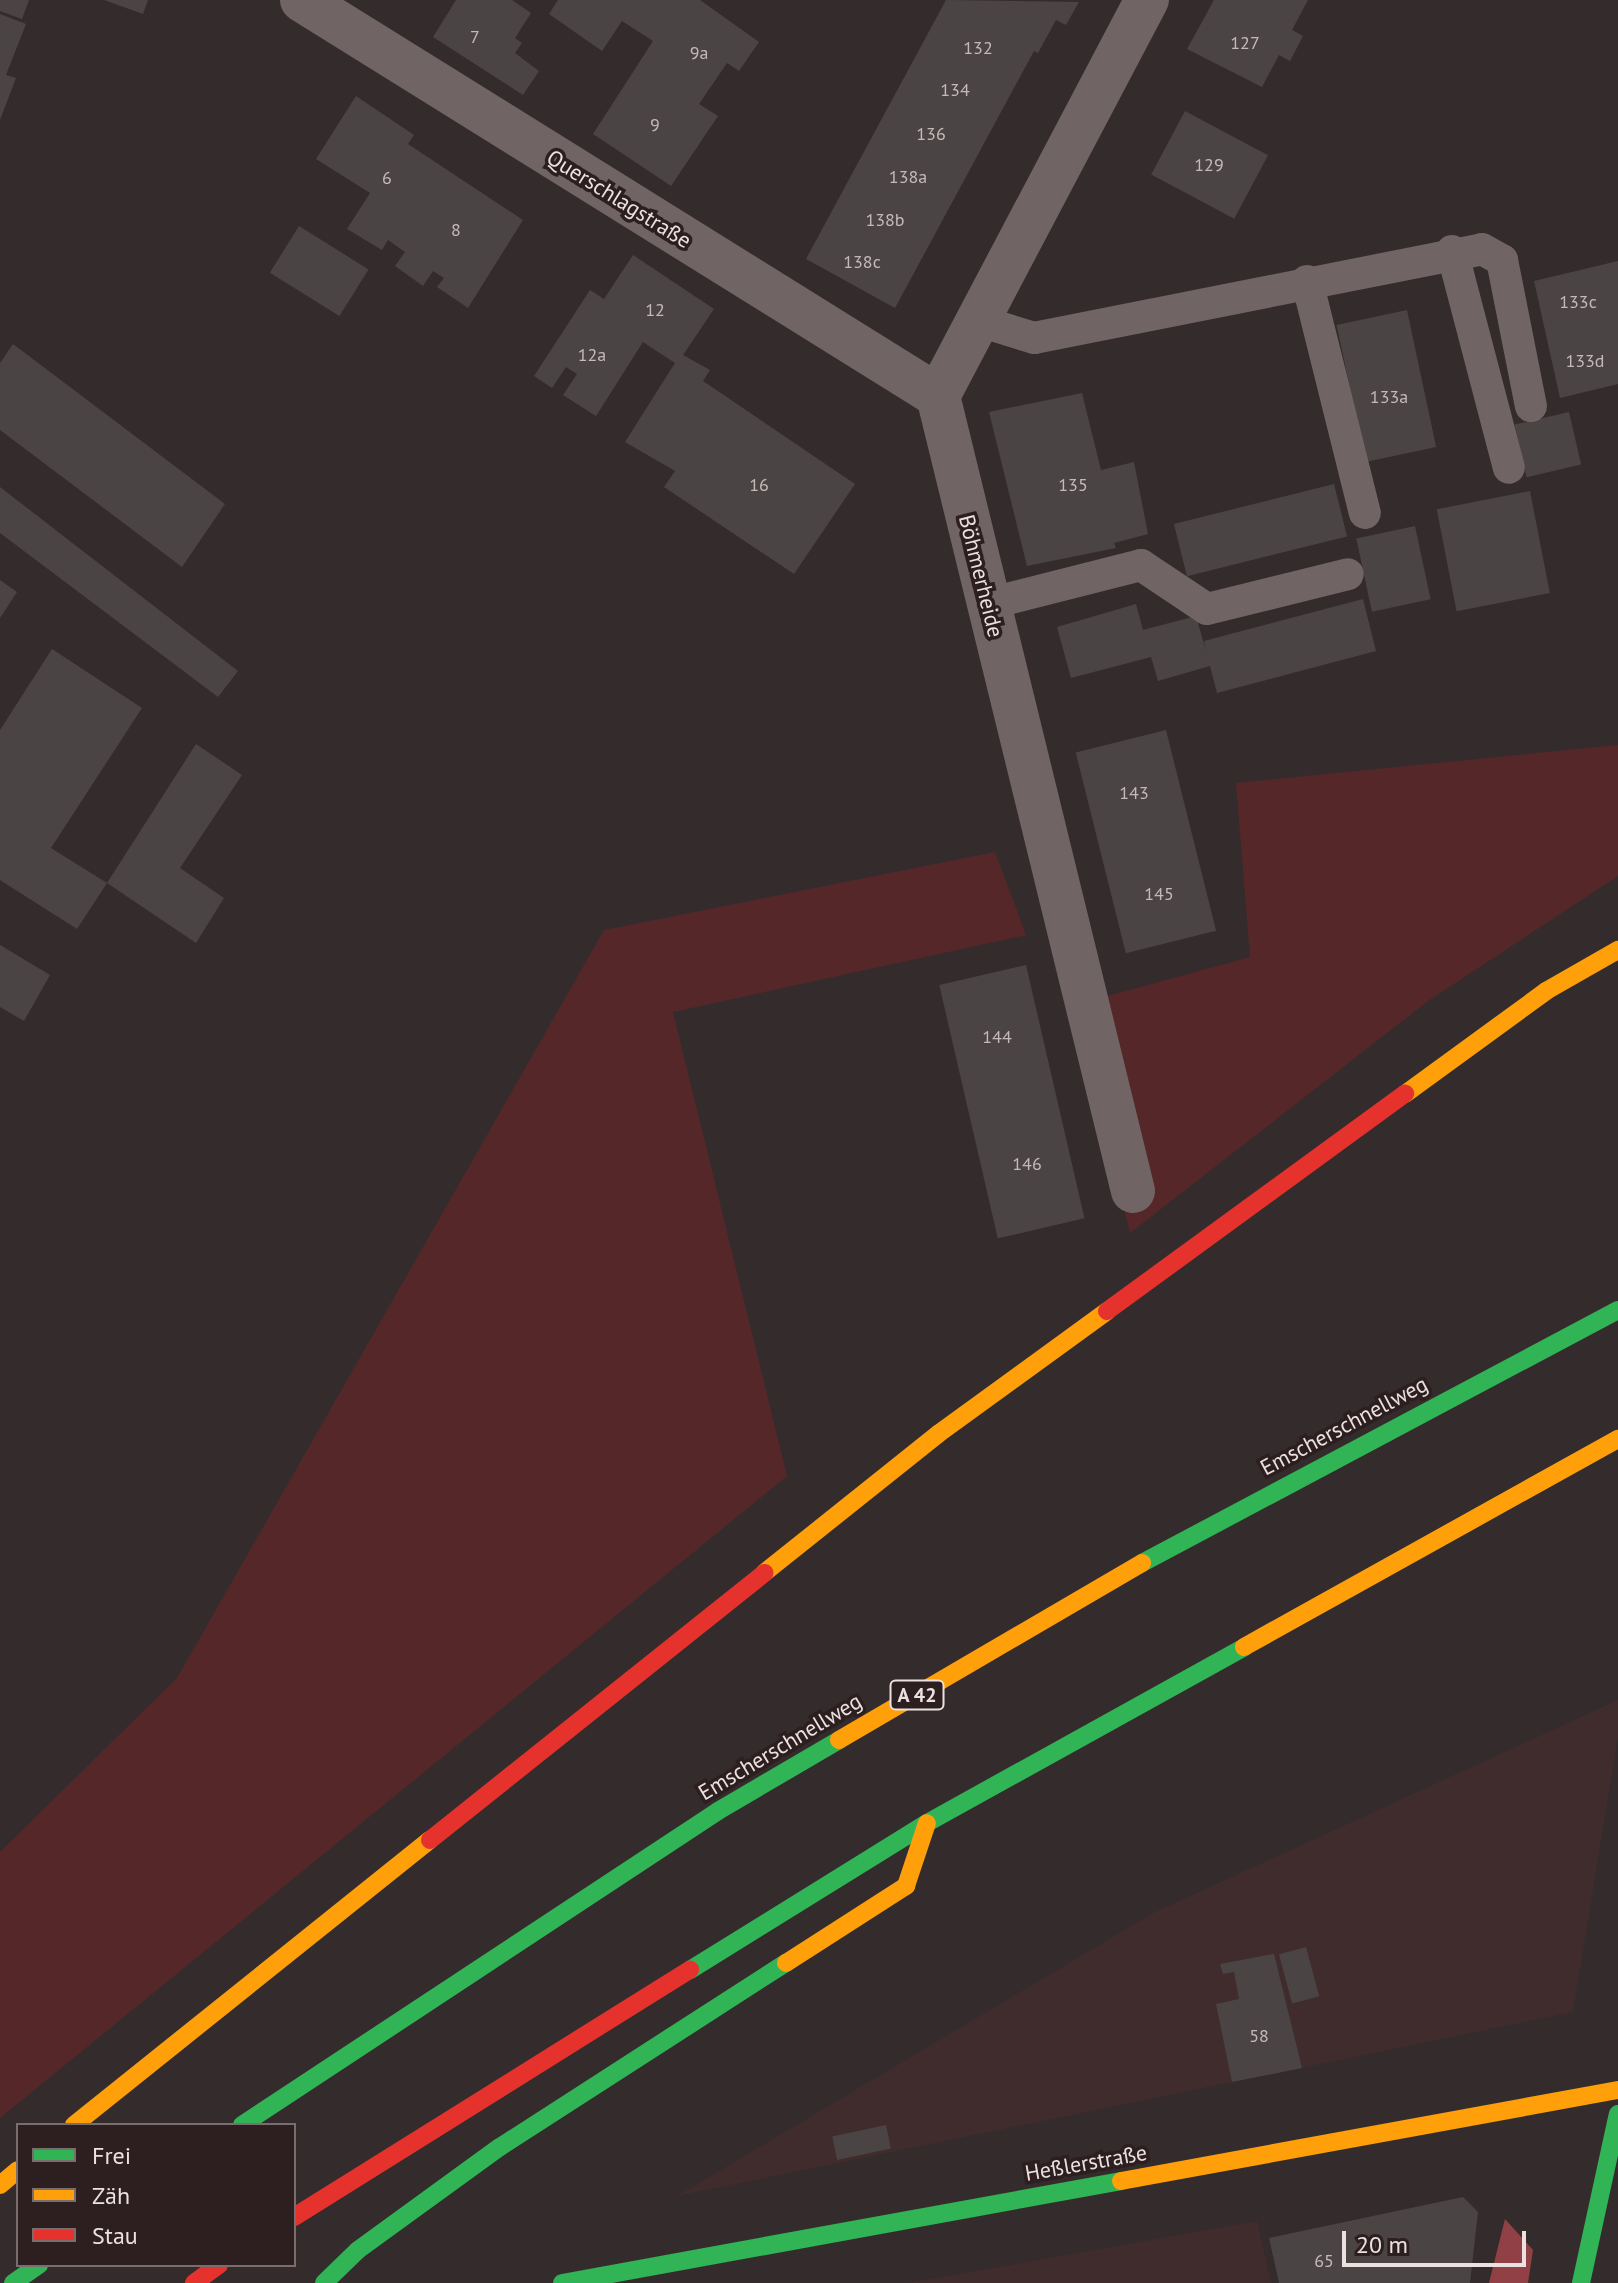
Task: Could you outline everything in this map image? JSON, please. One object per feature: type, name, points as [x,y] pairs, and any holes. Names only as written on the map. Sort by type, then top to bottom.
[{"type":"main road","points":[[77,2123],[938,1434],[1546,991],[1618,950]]},
{"type":"main road","name":"Emscherschnellweg","points":[[245,2123],[718,1811],[1212,1522],[1618,1310]]},
{"type":"main road","points":[[296,2216],[927,1823],[1618,1439]]},
{"type":"main road","points":[[324,2283],[358,2250],[500,2147],[906,1886],[927,1823]]},
{"type":"main road","name":"Heßlerstraße","points":[[562,2283],[638,2276],[1618,2090]]},
{"type":"main road","points":[[1581,2283],[1618,2114]]},
{"type":"main road","points":[[0,2185],[16,2172]]},
{"type":"main road","points":[[13,2283],[36,2267]]},
{"type":"main road","points":[[194,2283],[216,2267]]},
{"type":"street","name":"Querschlagstraße","points":[[302,0],[938,396]]},
{"type":"street","points":[[938,396],[1147,0]]},
{"type":"street","name":"Böhmerheide","points":[[938,396],[1133,1191]]},
{"type":"lane","points":[[976,320],[1034,338],[1452,251],[1482,249],[1502,260],[1531,406]]},
{"type":"lane","points":[[1452,251],[1509,468]]},
{"type":"lane","points":[[1307,281],[1365,513]]},
{"type":"lane","points":[[987,604],[1141,565],[1207,609],[1348,574]]},
{"type":"shaded area","points":[[1618,745],[1618,876],[1428,1001],[1130,1233],[1075,1005],[1250,957],[1236,783]]},
{"type":"shaded area","points":[[995,852],[1026,935],[673,1012],[787,1476],[0,2118],[0,1852],[177,1678],[604,930]]},
{"type":"shaded area","points":[[1618,1700],[1618,1736],[1573,2012],[677,2196],[1153,1913]]},
{"type":"shaded area","points":[[1505,2219],[1533,2250],[1528,2283],[1489,2283]]},
{"type":"shaded area","points":[[1257,2221],[1271,2283],[909,2283]]},
{"type":"building","points":[[0,0],[29,0],[22,19],[0,11]]},
{"type":"building","points":[[104,0],[148,0],[143,14]]},
{"type":"building","points":[[456,0],[512,0],[531,13],[515,38],[522,43],[515,53],[539,71],[523,95],[433,37]]},
{"type":"building","points":[[558,0],[700,0],[759,42],[739,71],[727,63],[699,104],[718,116],[671,186],[593,134],[653,41],[622,21],[602,51],[549,14]]},
{"type":"building","points":[[946,0],[1079,2],[1066,25],[1056,20],[1038,53],[1034,51],[895,308],[806,259]]},
{"type":"building","points":[[1214,0],[1308,0],[1292,30],[1303,36],[1290,61],[1279,55],[1262,87],[1187,49]]},
{"type":"building","points":[[0,14],[26,24],[6,75],[16,78],[0,120]]},
{"type":"building","points":[[356,96],[414,135],[408,144],[523,220],[468,308],[437,287],[444,278],[433,271],[423,286],[395,266],[405,252],[388,240],[382,250],[347,229],[370,193],[316,159]]},
{"type":"building","points":[[1185,111],[1268,155],[1234,219],[1151,175]]},
{"type":"building","points":[[299,226],[369,269],[339,316],[270,273]]},
{"type":"building","points":[[633,255],[714,309],[683,355],[710,370],[703,381],[855,484],[794,574],[664,487],[675,471],[625,442],[675,363],[643,342],[596,416],[563,395],[577,374],[566,367],[552,388],[534,376],[590,290],[604,299]]},
{"type":"building","points":[[1618,261],[1618,384],[1560,398],[1534,281]]},
{"type":"building","points":[[1407,310],[1436,447],[1366,462],[1337,325]]},
{"type":"building","points":[[13,344],[225,504],[182,567],[0,430],[0,363]]},
{"type":"building","points":[[1082,393],[1101,470],[1134,462],[1148,534],[1114,543],[1116,548],[1027,566],[989,412]]},
{"type":"building","points":[[1569,412],[1581,465],[1527,477],[1514,425]]},
{"type":"building","points":[[1334,484],[1347,536],[1187,576],[1174,524]]},
{"type":"building","points":[[0,487],[238,671],[218,697],[0,533]]},
{"type":"building","points":[[1530,491],[1550,593],[1457,611],[1437,509]]},
{"type":"building","points":[[1415,526],[1431,599],[1372,612],[1356,538]]},
{"type":"building","points":[[0,580],[17,592],[0,618]]},
{"type":"building","points":[[1363,599],[1376,651],[1217,693],[1210,666],[1158,681],[1151,657],[1071,678],[1057,627],[1136,604],[1143,630],[1196,616],[1206,651],[1204,641]]},
{"type":"building","points":[[52,649],[142,708],[51,848],[107,883],[77,929],[0,880],[0,730]]},
{"type":"building","points":[[1166,730],[1216,931],[1126,953],[1076,752]]},
{"type":"building","points":[[196,744],[242,775],[180,868],[224,898],[196,943],[107,883]]},
{"type":"building","points":[[0,945],[50,975],[24,1021],[0,1007]]},
{"type":"building","points":[[1026,965],[1084,1218],[998,1238],[939,985]]},
{"type":"building","points":[[1306,1947],[1319,1996],[1292,2004],[1279,1954]]},
{"type":"building","points":[[1274,1954],[1302,2068],[1232,2082],[1216,2004],[1239,1999],[1234,1972],[1223,1974],[1220,1964]]},
{"type":"building","points":[[886,2125],[891,2148],[837,2160],[832,2136]]},
{"type":"building","points":[[1463,2197],[1478,2212],[1470,2283],[1279,2283],[1269,2238]]},
{"type":"traffic: fast","points":[[1142,1563],[1618,1310]]},
{"type":"traffic: fast","points":[[690,1970],[927,1823],[1244,1647]]},
{"type":"traffic: fast","points":[[245,2123],[718,1811],[839,1740]]},
{"type":"traffic: fast","points":[[324,2283],[358,2250],[500,2147],[786,1963]]},
{"type":"traffic: fast","points":[[1581,2283],[1618,2114]]},
{"type":"traffic: fast","points":[[562,2283],[1121,2181]]},
{"type":"traffic: fast","points":[[13,2283],[36,2267]]},
{"type":"traffic: slow","points":[[1405,1094],[1546,991],[1618,950]]},
{"type":"traffic: slow","points":[[764,1573],[938,1434],[1107,1311]]},
{"type":"traffic: slow","points":[[1244,1647],[1618,1439]]},
{"type":"traffic: slow","points":[[839,1740],[1142,1563]]},
{"type":"traffic: slow","points":[[786,1963],[906,1886],[927,1823]]},
{"type":"traffic: slow","points":[[76,2123],[430,1840]]},
{"type":"traffic: slow","points":[[1121,2181],[1618,2090]]},
{"type":"traffic: slow","points":[[0,2185],[16,2172]]},
{"type":"traffic: jam","points":[[1107,1311],[1405,1094]]},
{"type":"traffic: jam","points":[[430,1840],[764,1573]]},
{"type":"traffic: jam","points":[[296,2216],[690,1970]]},
{"type":"traffic: jam","points":[[194,2283],[216,2267]]}]
